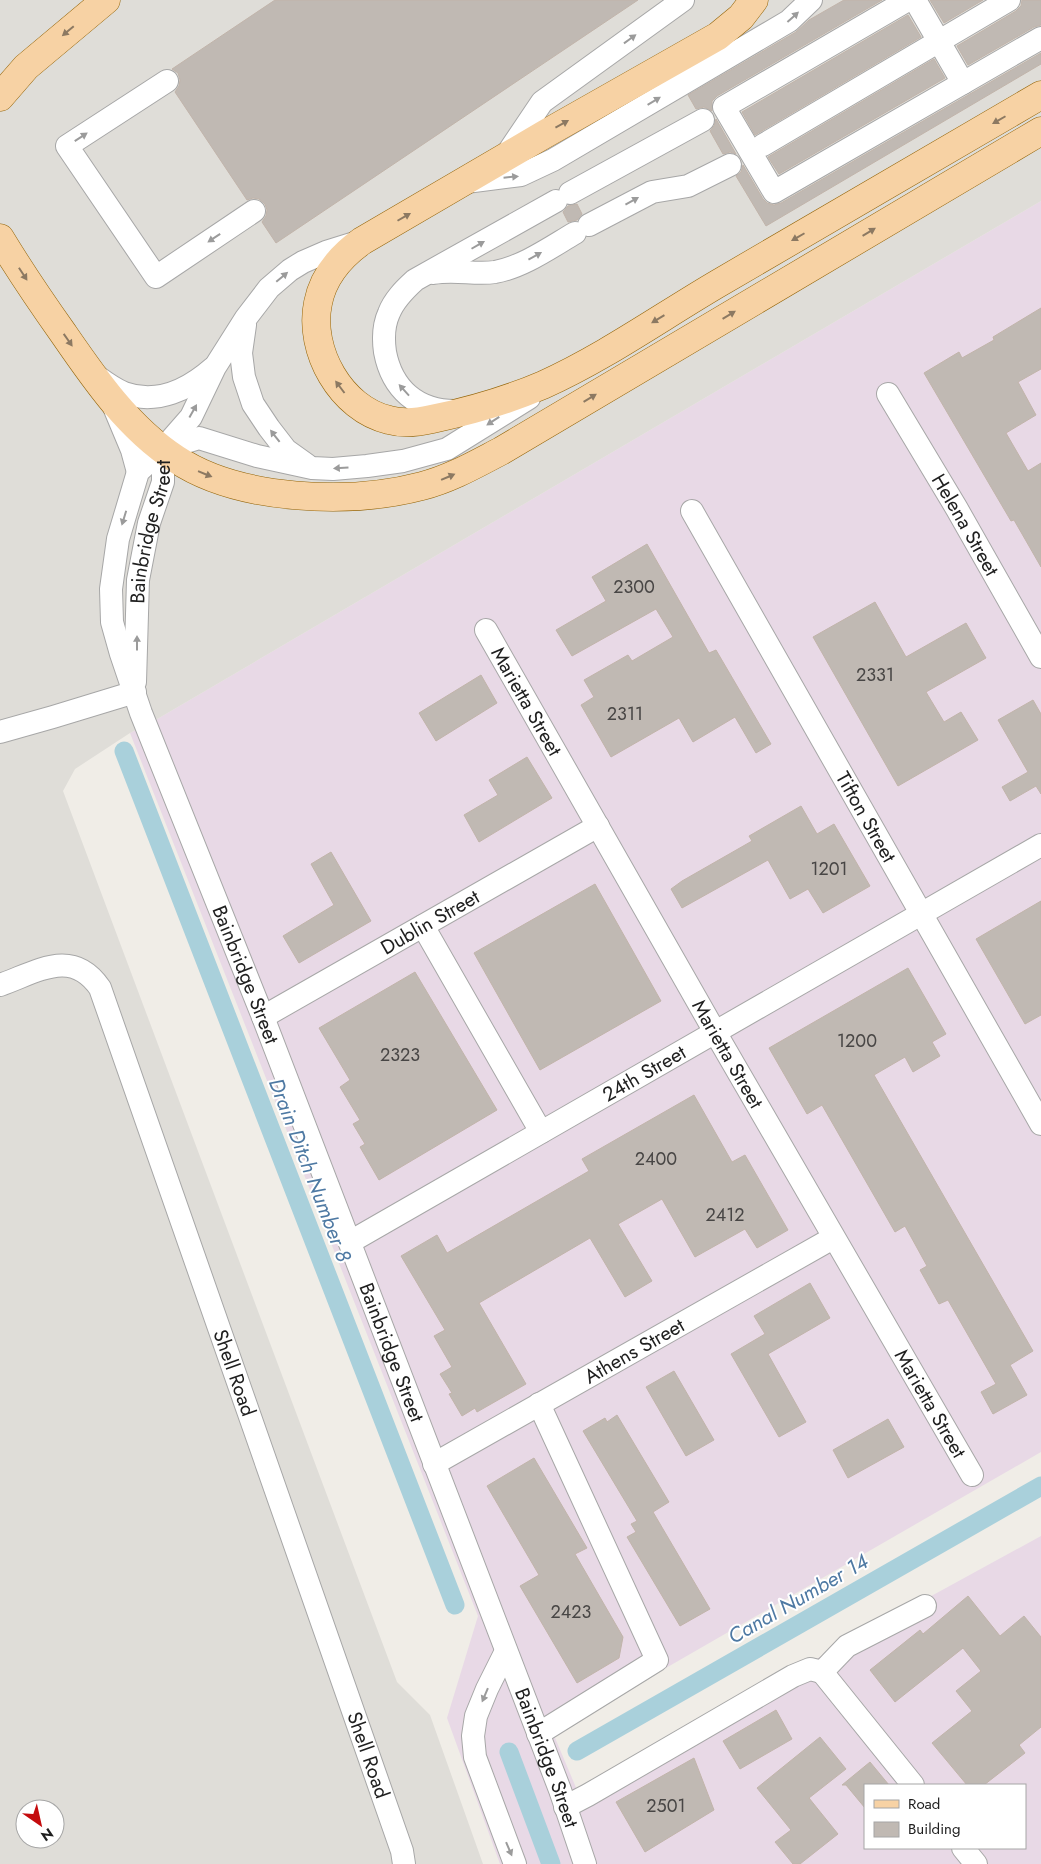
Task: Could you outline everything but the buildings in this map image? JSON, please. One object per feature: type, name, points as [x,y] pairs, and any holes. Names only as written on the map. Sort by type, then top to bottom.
[{"type":"main road","points":[[754,0],[730,28],[362,241],[341,258],[326,282],[318,302],[316,318],[322,353],[337,384],[353,402],[369,412],[388,420],[406,422],[431,420],[512,397],[563,375],[1041,96]]},
{"type":"main road","points":[[669,65],[738,29],[756,17],[771,0]]},
{"type":"main road","points":[[0,96],[26,67],[98,6]]},
{"type":"main road","points":[[0,238],[39,299],[89,370],[143,433],[163,449],[190,468],[244,487],[311,496],[361,496],[401,490],[443,479],[501,451],[1041,130]]},
{"type":"street","points":[[98,6],[115,0]]},
{"type":"street","points":[[505,158],[542,102],[682,0]]},
{"type":"street","points":[[463,182],[521,175],[554,160],[789,22],[811,0]]},
{"type":"street","points":[[908,0],[724,107],[774,192],[1041,38]]},
{"type":"street","points":[[915,0],[963,83]]},
{"type":"street","points":[[763,146],[1009,0]]},
{"type":"street","points":[[167,81],[67,146],[95,188],[156,276],[254,211]]},
{"type":"street","points":[[463,411],[442,411],[428,408],[415,401],[403,391],[393,377],[387,363],[384,330],[388,314],[394,302],[420,276],[703,120]]},
{"type":"street","points":[[420,276],[449,271],[484,273],[506,269],[528,259],[636,198],[652,192],[688,186],[730,165]]},
{"type":"street","points":[[163,449],[191,417],[215,367],[246,318],[269,288],[290,270],[304,262],[326,252],[362,241]]},
{"type":"street","points":[[246,318],[241,353],[244,377],[253,404],[286,450],[312,468]]},
{"type":"street","points":[[89,370],[124,393],[148,397],[168,394],[185,388],[215,367]]},
{"type":"street","points":[[163,449],[199,438],[257,456],[312,468],[333,469],[403,461],[447,449],[563,375]]},
{"type":"street","name":"Helena Street","points":[[888,394],[957,509],[1041,657]]},
{"type":"street","points":[[112,399],[132,450],[138,472]]},
{"type":"street","name":"Bainbridge Street","points":[[163,449],[138,472],[118,539],[112,589],[112,622],[121,654],[141,713],[263,1017],[350,1242],[538,1734],[585,1864]]},
{"type":"street","name":"Bainbridge Street","points":[[135,692],[138,580],[148,522],[162,482],[163,449]]},
{"type":"street","name":"Tifton Street","points":[[692,512],[1041,1124]]},
{"type":"street","points":[[113,578],[138,580]]},
{"type":"street","name":"Marietta Street","points":[[486,630],[833,1238],[972,1475]]},
{"type":"street","points":[[0,732],[135,692]]},
{"type":"street","name":"Dublin Street","points":[[263,1017],[598,826]]},
{"type":"street","name":"24th Street","points":[[350,1242],[1041,845]]},
{"type":"street","points":[[423,926],[541,1132]]},
{"type":"street","name":"Shell Road","points":[[0,986],[56,964],[71,965],[86,971],[100,988],[399,1842],[404,1864]]},
{"type":"street","name":"Athens Street","points":[[434,1464],[833,1238]]},
{"type":"street","points":[[538,1734],[657,1660],[539,1404]]},
{"type":"street","points":[[822,1672],[847,1646],[924,1606]]},
{"type":"street","name":"Bainbridge Street","points":[[506,1651],[476,1716],[473,1736],[475,1757],[515,1864]]},
{"type":"street","points":[[565,1807],[793,1676],[810,1669],[822,1672],[911,1784]]},
{"type":"street","points":[[964,1849],[976,1864]]},
{"type":"shaded area","points":[[0,0],[1041,0],[1041,201],[159,718],[130,733],[75,769],[63,791],[397,1682],[430,1715],[483,1864],[0,1864]]},
{"type":"shaded area","points":[[1041,201],[1041,1452],[553,1733],[577,1790],[1041,1536],[1041,1864],[500,1864],[447,1718],[478,1616],[130,733],[159,718]]},
{"type":"waterway","name":"Drain Ditch Number 8","points":[[124,751],[455,1605]]},
{"type":"waterway","name":"Canal Number 14","points":[[577,1751],[1041,1486]]},
{"type":"waterway","name":"Drain Ditch Number 8","points":[[509,1752],[551,1864]]}]
